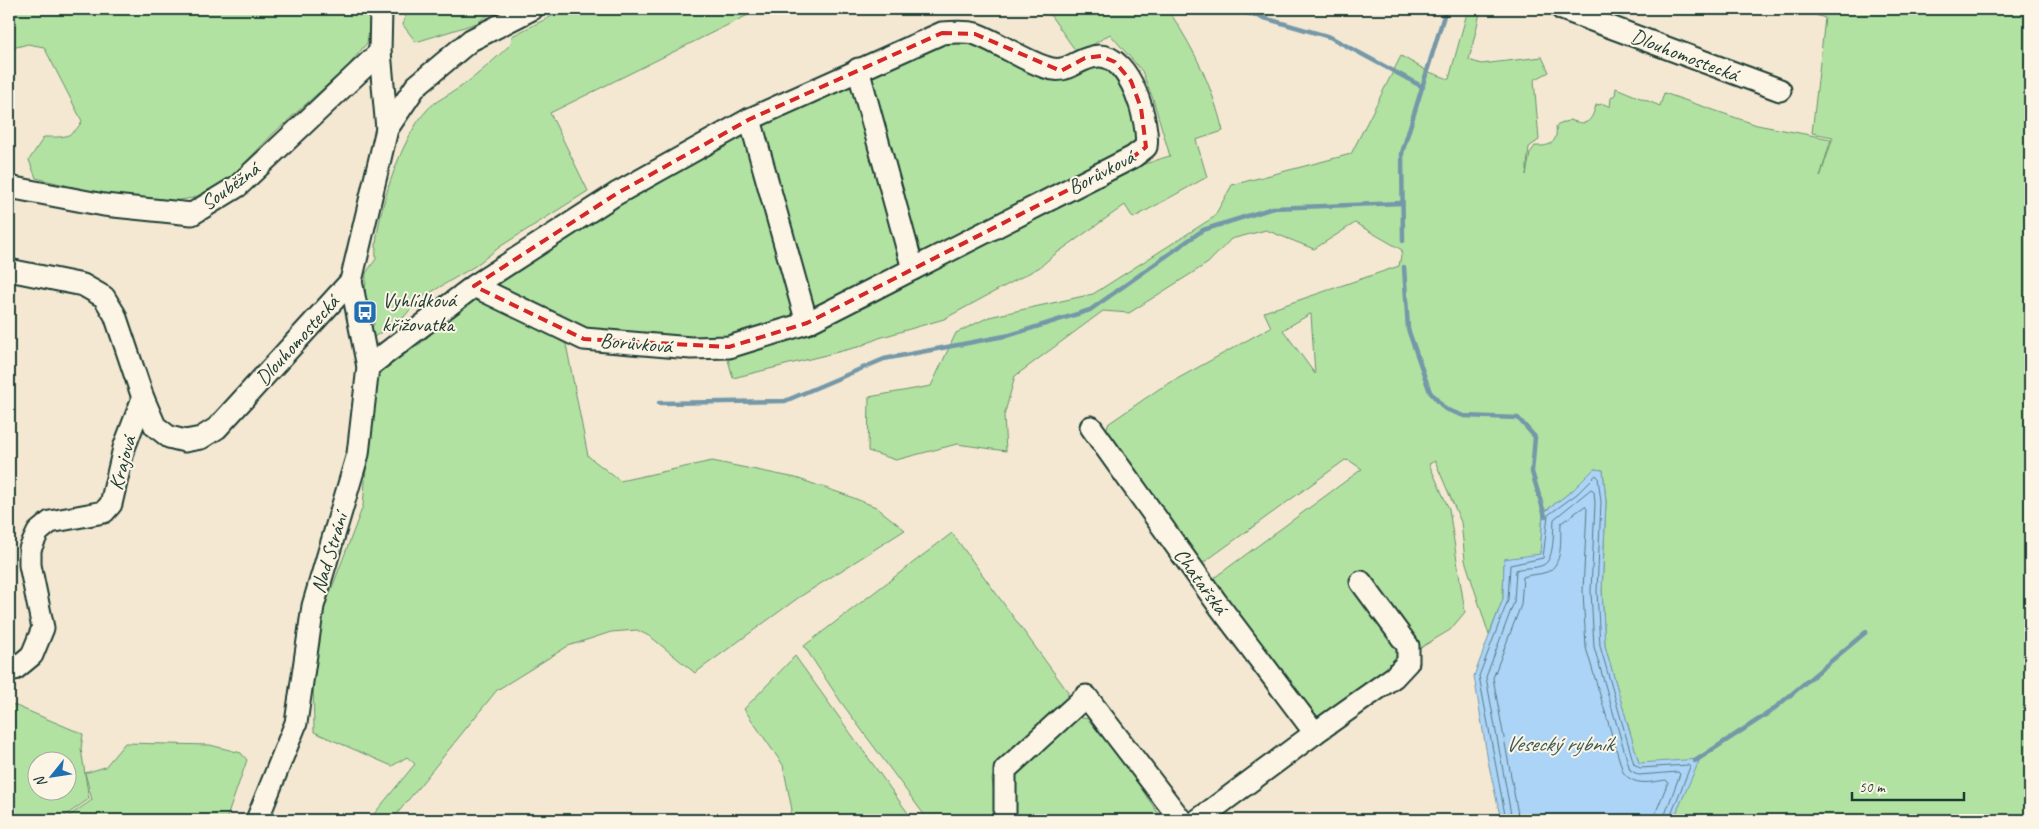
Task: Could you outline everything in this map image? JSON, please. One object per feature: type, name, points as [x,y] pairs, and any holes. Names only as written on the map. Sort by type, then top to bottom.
[{"type":"street","points":[[381,9],[380,52],[387,129]]},
{"type":"street","name":"Dlouhomostecká","points":[[9,270],[83,285],[104,297],[116,315],[143,398],[155,426],[169,437],[185,442],[201,438],[217,428],[351,281],[387,129],[416,86],[471,40],[532,9]]},
{"type":"street","name":"Dlouhomostecká","points":[[1562,9],[1780,90]]},
{"type":"street","name":"Borůvková","points":[[368,367],[474,286],[616,194],[750,119],[942,33],[975,34],[1045,68],[1061,71],[1085,58],[1101,56],[1115,62],[1131,81],[1141,108],[1148,137],[1146,147],[1133,157],[807,323],[729,347],[691,348],[584,338],[474,286]]},
{"type":"street","name":"Souběžná","points":[[9,187],[104,206],[192,214],[238,186],[380,52]]},
{"type":"street","points":[[858,69],[913,269]]},
{"type":"street","points":[[750,119],[807,323]]},
{"type":"street","name":"Nad Strání","points":[[257,820],[296,723],[313,606],[358,454],[368,367],[351,281]]},
{"type":"street","name":"Krajová","points":[[9,670],[15,669],[32,655],[42,628],[30,565],[30,549],[38,532],[50,522],[104,512],[111,504],[124,448],[143,398]]},
{"type":"street","name":"Chatařská","points":[[1091,427],[1212,596],[1315,733]]},
{"type":"street","points":[[1198,820],[1394,677],[1408,662],[1408,646],[1361,582]]},
{"type":"street","points":[[1005,820],[1005,770],[1086,696],[1181,820]]},
{"type":"highlighted area","points":[[942,33],[975,34],[1061,71],[1085,58],[1101,56],[1115,62],[1131,81],[1141,108],[1146,147],[1133,157],[807,323],[729,347],[584,339],[474,286],[616,194],[750,119]]},
{"type":"green space","points":[[9,9],[369,9],[371,21],[367,43],[348,66],[275,132],[228,180],[193,198],[147,205],[36,178],[29,160],[44,137],[71,134],[82,121],[44,47],[28,44],[9,49]]},
{"type":"green space","points":[[407,9],[496,9],[477,23],[416,42],[403,25]]},
{"type":"green space","points":[[566,9],[760,9],[550,113],[588,191],[501,246],[475,266],[418,300],[404,317],[374,337],[371,329],[374,324],[365,301],[366,273],[376,259],[379,223],[391,180],[408,139],[417,123],[431,106],[458,89],[499,55],[511,44],[512,36]]},
{"type":"green space","points":[[1046,9],[1142,9],[1144,11],[1171,14],[1202,70],[1214,99],[1223,131],[1196,140],[1207,177],[1133,218],[1125,205],[1040,267],[944,319],[879,338],[858,347],[733,378],[727,356],[797,336],[866,307],[1030,219],[1135,166],[1170,156],[1153,99],[1142,71],[1110,34],[1078,54]]},
{"type":"green space","points":[[1464,9],[1481,9],[1469,60],[1481,64],[1542,57],[1549,72],[1534,80],[1539,140],[1529,147],[1526,175],[1530,153],[1535,146],[1545,146],[1552,142],[1556,136],[1556,126],[1570,120],[1581,123],[1587,122],[1592,116],[1596,105],[1604,104],[1610,107],[1611,98],[1615,95],[1616,88],[1660,106],[1664,93],[1757,125],[1831,139],[1820,177],[1833,137],[1812,133],[1825,18],[1798,9],[2030,9],[2030,820],[1673,820],[1699,760],[1639,764],[1605,646],[1602,591],[1606,502],[1603,470],[1594,469],[1573,490],[1543,513],[1540,555],[1504,560],[1503,599],[1489,635],[1465,560],[1461,522],[1435,461],[1429,464],[1449,509],[1465,612],[1450,630],[1425,645],[1322,719],[1312,718],[1214,587],[1214,578],[1362,469],[1345,460],[1203,563],[1197,563],[1106,432],[1108,424],[1159,389],[1271,327],[1264,312],[1399,266],[1402,250],[1355,223],[1314,249],[1266,230],[1231,239],[1208,263],[1129,313],[1103,311],[1015,376],[1004,416],[1006,451],[957,444],[896,460],[868,451],[869,397],[931,386],[956,333],[989,317],[1093,294],[1214,217],[1232,185],[1351,154],[1401,56],[1429,72],[1449,79],[1467,13]],"holes":[[[1311,314],[1315,374],[1283,330]]]},
{"type":"green space","points":[[959,42],[984,49],[1030,72],[1055,80],[1068,78],[1096,66],[1109,70],[1125,92],[1131,110],[1137,141],[1128,148],[803,313],[727,337],[691,337],[585,328],[490,284],[622,203],[754,128],[944,43]]},
{"type":"green space","points":[[472,299],[489,300],[510,310],[566,344],[588,456],[620,481],[712,461],[796,478],[846,495],[876,507],[905,530],[798,598],[695,673],[651,637],[637,630],[611,632],[568,646],[497,690],[392,820],[369,820],[415,764],[407,757],[392,766],[314,732],[313,671],[319,622],[363,506],[373,385],[380,371],[420,344]]},
{"type":"green space","points":[[952,533],[1068,692],[1067,703],[998,764],[992,779],[998,820],[928,820],[841,702],[804,646]]},
{"type":"green space","points":[[795,656],[913,820],[785,820],[792,810],[783,765],[744,709]]},
{"type":"green space","points":[[9,703],[83,734],[81,749],[89,799],[59,820],[9,820]]},
{"type":"green space","points":[[1078,717],[1088,719],[1118,755],[1163,820],[1015,820],[1015,773]]},
{"type":"green space","points":[[125,743],[210,745],[241,753],[247,760],[226,820],[63,820],[92,800],[85,773],[105,767]]},
{"type":"water","name":"Vesecký rybník","points":[[1594,469],[1603,470],[1606,502],[1602,591],[1605,646],[1639,763],[1700,759],[1673,820],[1501,820],[1488,761],[1474,676],[1503,599],[1504,559],[1540,554],[1543,513],[1573,490]]},
{"type":"waterway","points":[[1233,9],[1330,37],[1423,87]]},
{"type":"waterway","points":[[1403,241],[1402,153],[1446,9]]},
{"type":"waterway","points":[[659,403],[785,401],[884,359],[1010,335],[1090,310],[1203,230],[1273,208],[1402,203]]},
{"type":"waterway","points":[[1404,267],[1408,329],[1430,392],[1445,409],[1464,416],[1518,418],[1535,437],[1532,472],[1545,516]]},
{"type":"waterway","points":[[1695,761],[1770,712],[1866,632]]},
{"type":"place","name":"Vyhlídková křižovatka","points":[[365,312]]}]
